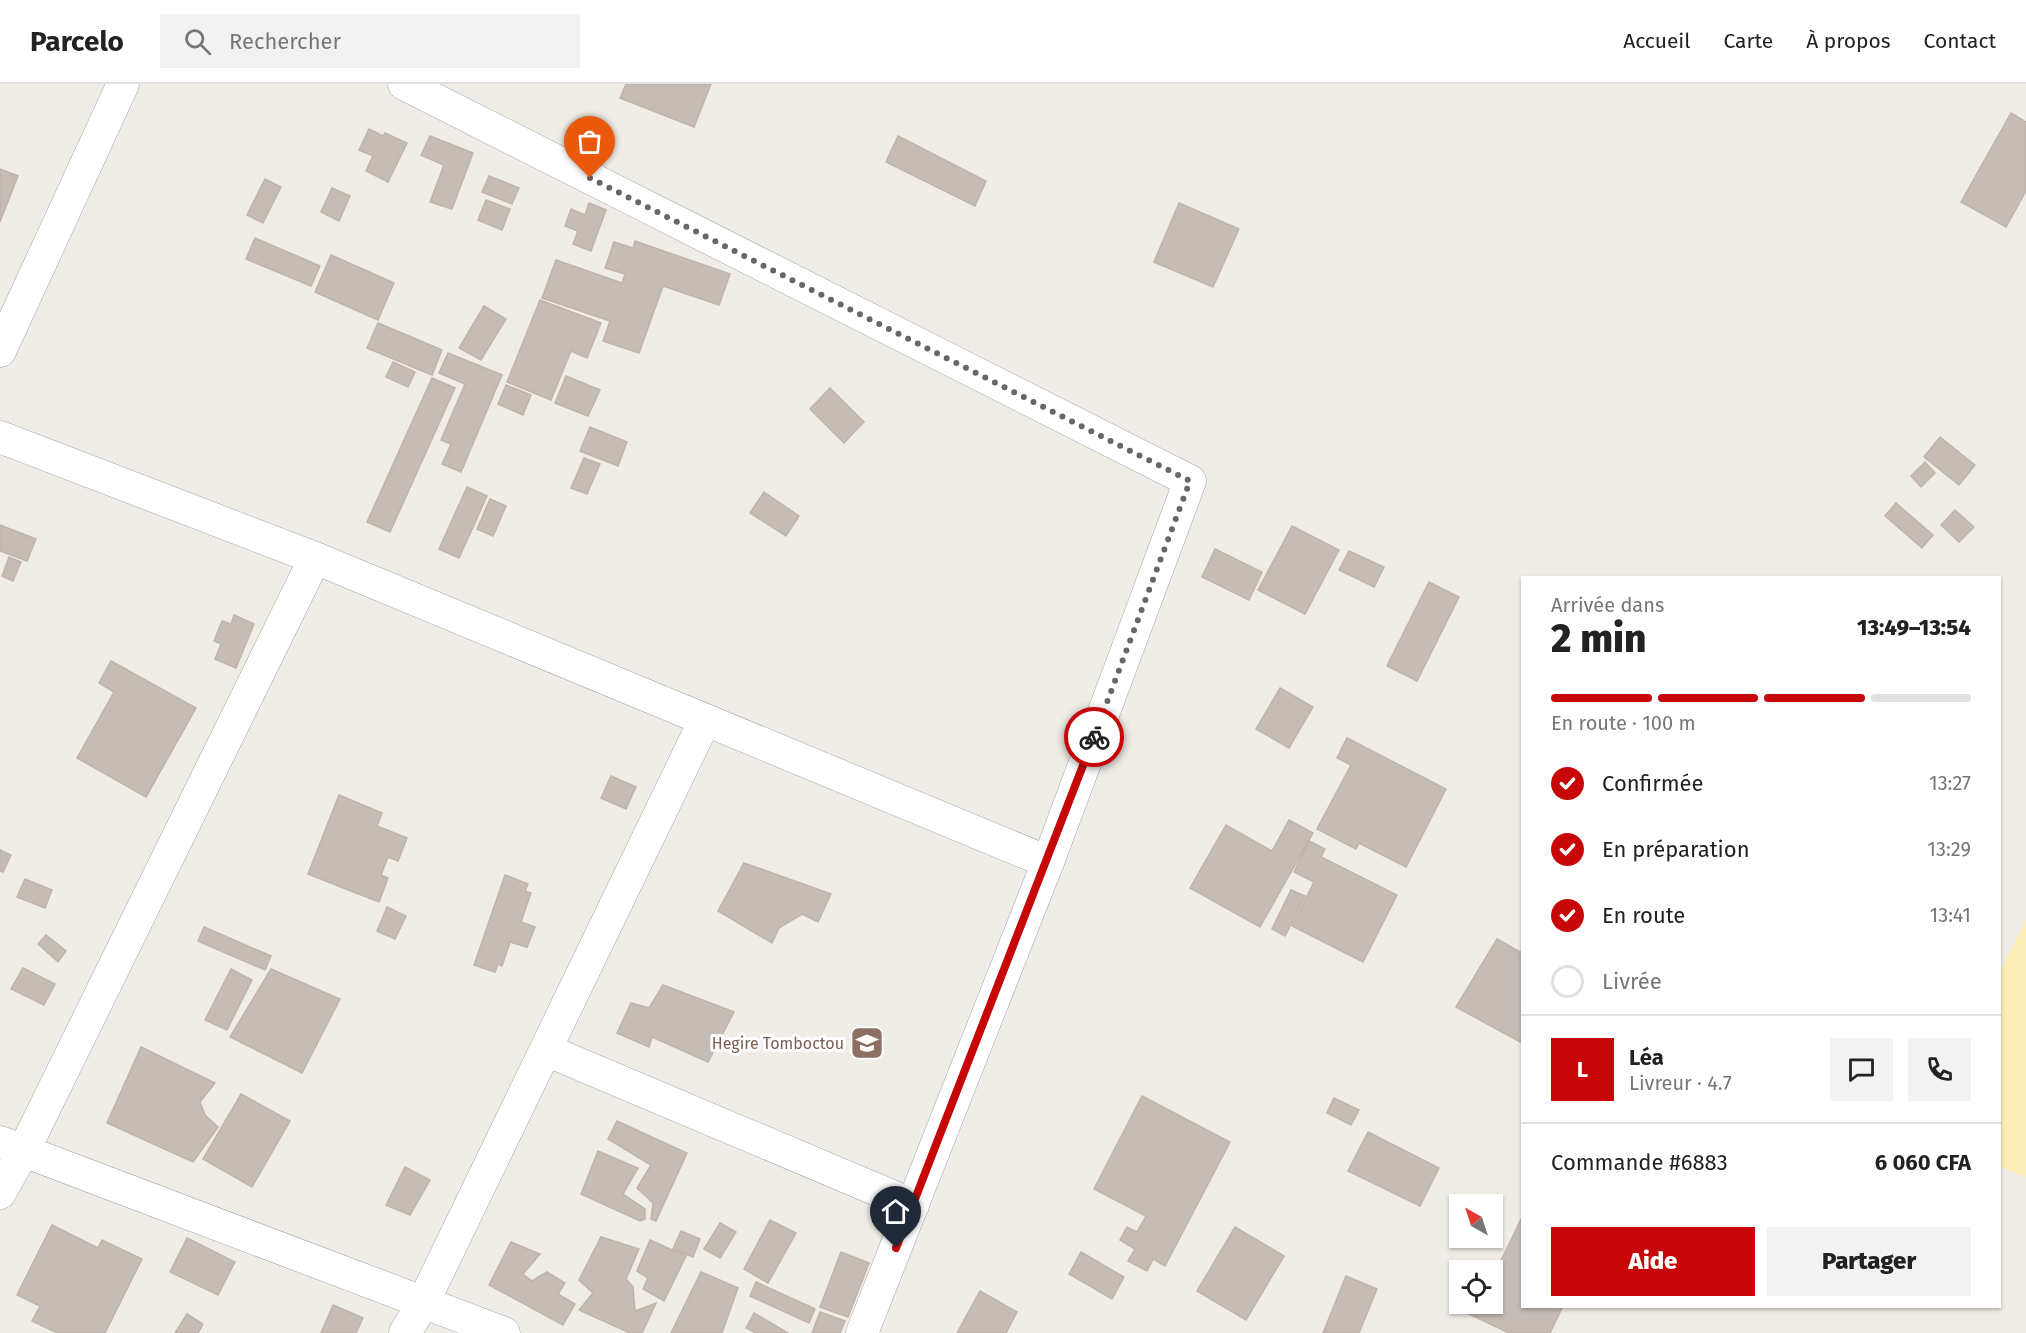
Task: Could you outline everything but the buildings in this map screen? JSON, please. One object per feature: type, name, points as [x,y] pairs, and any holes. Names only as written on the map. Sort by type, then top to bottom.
[{"type":"street","points":[[0,351],[123,84]]},
{"type":"street","points":[[404,84],[1190,481],[1048,862],[862,1333]]},
{"type":"street","points":[[0,437],[315,558],[1048,862]]},
{"type":"street","points":[[0,1193],[12,1147],[315,558]]},
{"type":"street","points":[[405,1333],[423,1303],[705,720]]},
{"type":"street","points":[[546,1050],[912,1205]]},
{"type":"street","points":[[12,1147],[504,1333]]},
{"type":"sand","points":[[2026,919],[2026,1178],[2001,1166],[2001,969]]},
{"type":"way so far","points":[[590,178],[1190,481],[1094,737]]},
{"type":"place","name":"Hegire Tomboctou","points":[[867,1043]]},
{"type":"route","points":[[896,1248],[1048,862],[1094,737]]}]
